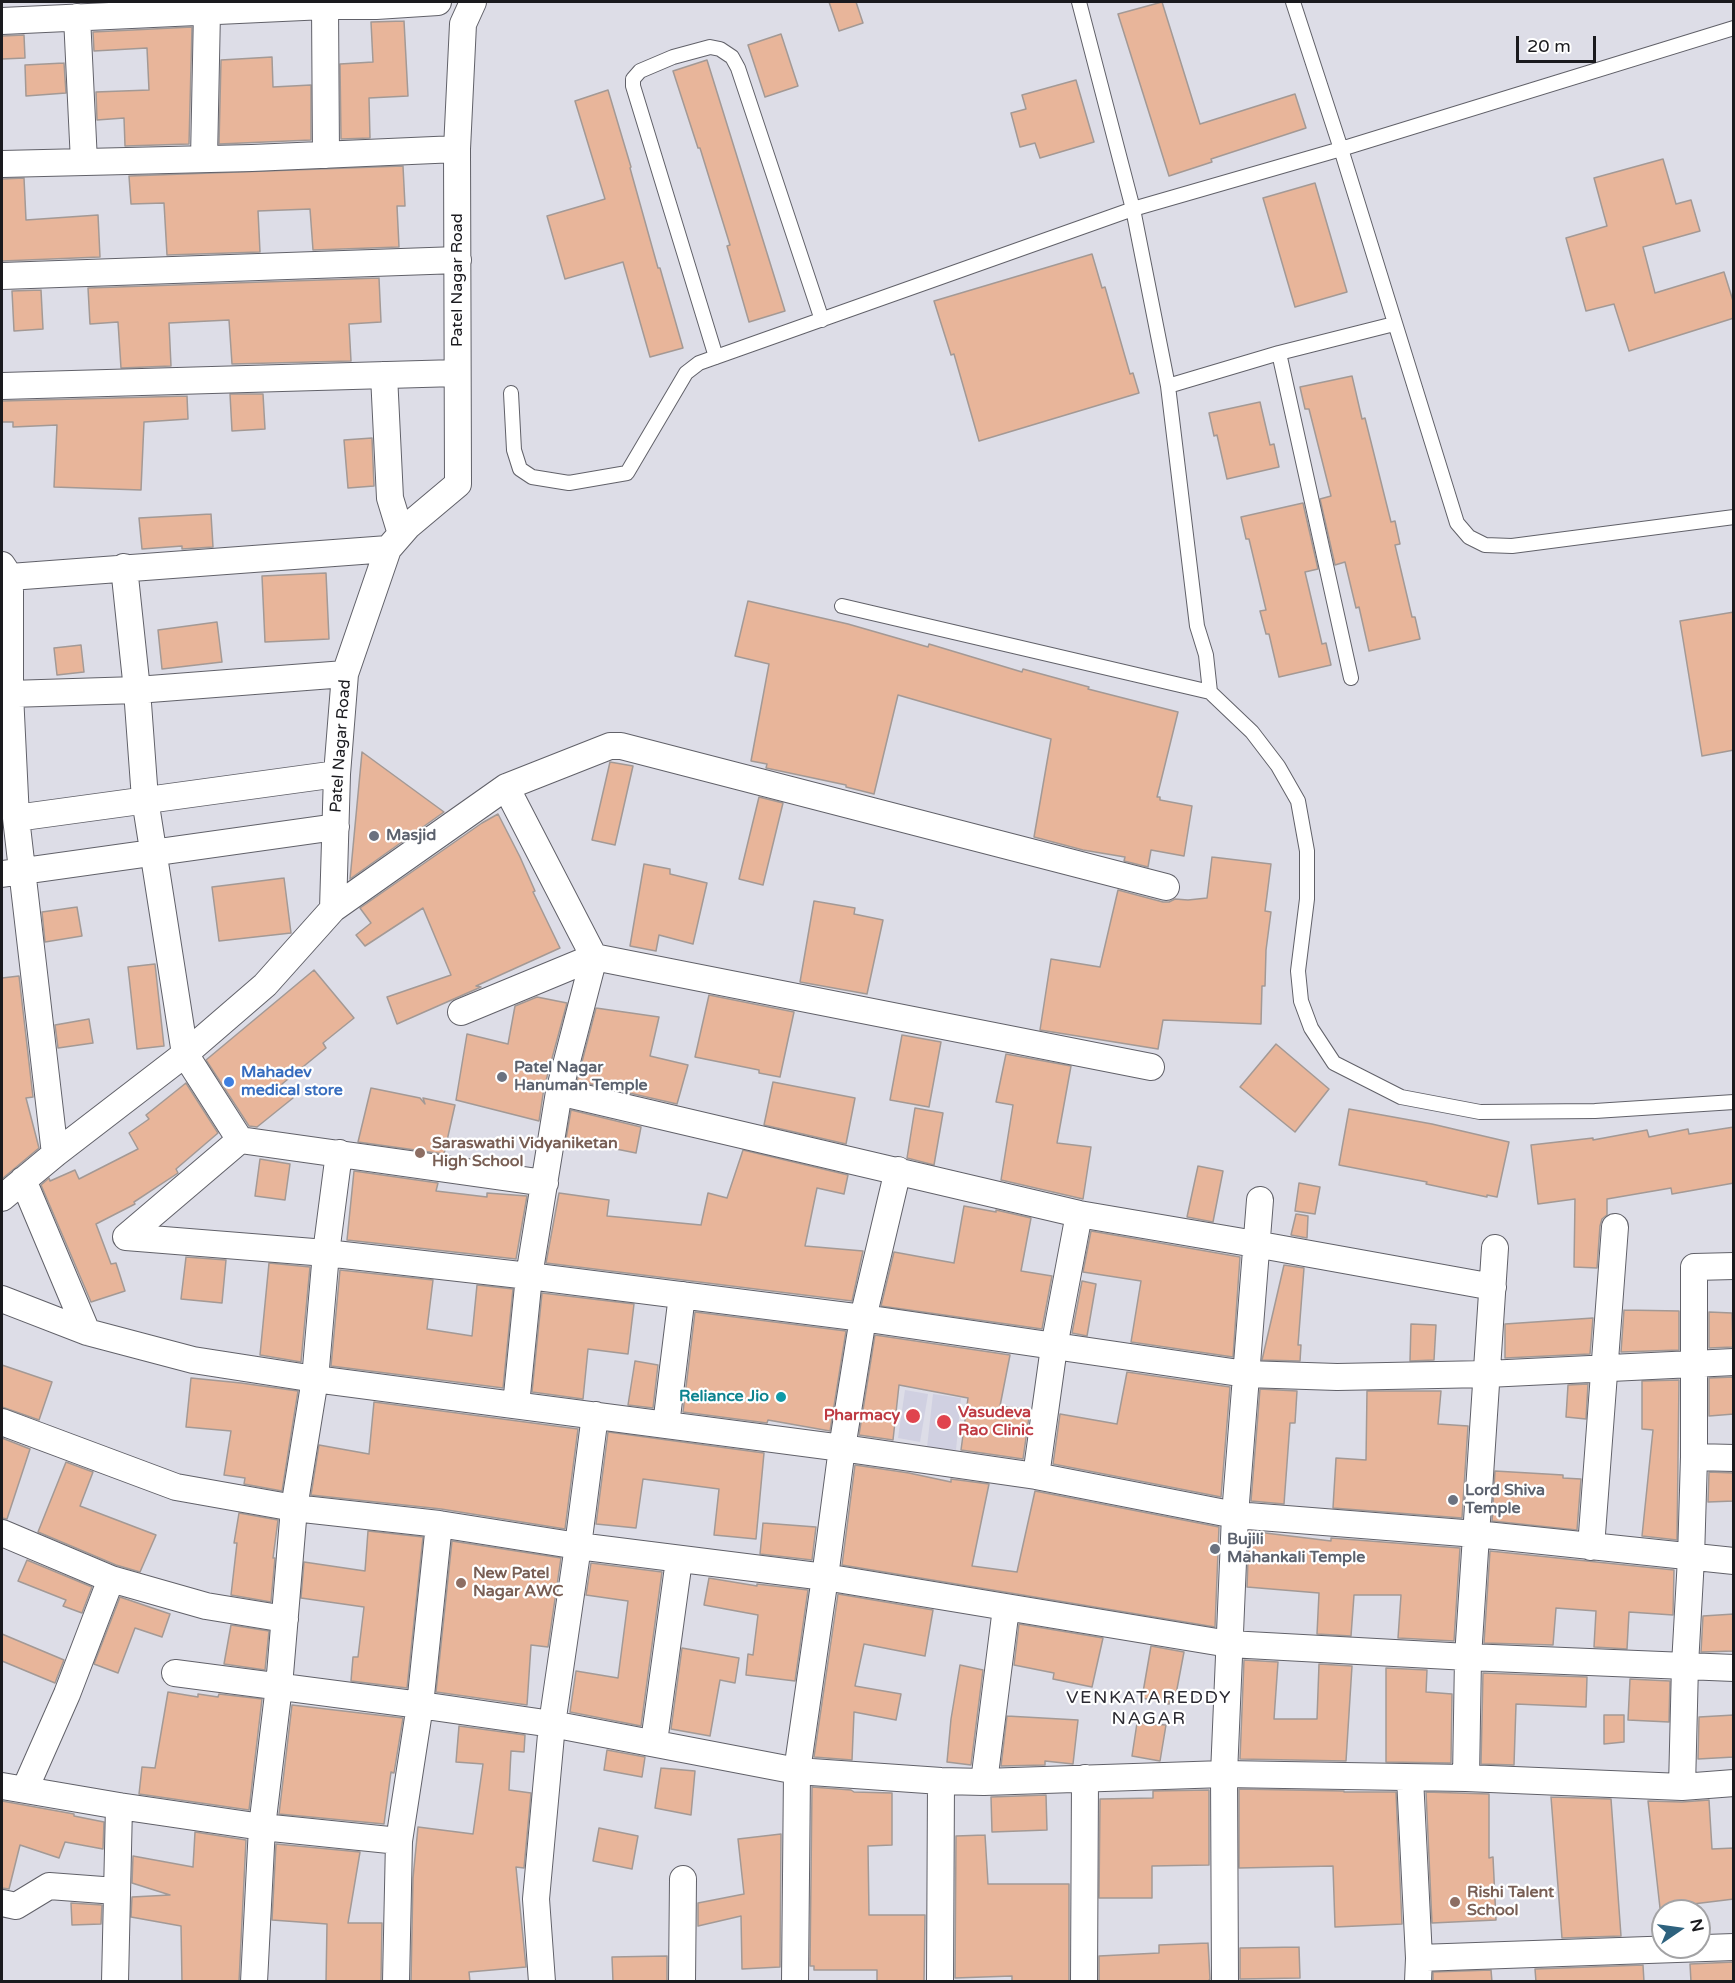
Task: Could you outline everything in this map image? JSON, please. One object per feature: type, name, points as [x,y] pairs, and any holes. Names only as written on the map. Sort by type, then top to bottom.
[{"type":"street","points":[[2,21],[438,2]]},
{"type":"street","name":"Patel Nagar Road","points":[[333,909],[337,774],[345,674],[394,542],[408,526],[458,484],[458,149],[463,24],[473,2]]},
{"type":"street","points":[[325,6],[326,155]]},
{"type":"street","points":[[204,159],[207,12]]},
{"type":"street","points":[[77,18],[84,162]]},
{"type":"street","points":[[2,164],[458,149]]},
{"type":"street","points":[[2,276],[458,260]]},
{"type":"street","points":[[2,386],[457,373]]},
{"type":"street","points":[[54,1154],[11,873],[16,818],[6,571],[124,567],[394,542],[384,375]]},
{"type":"street","points":[[124,567],[137,690],[145,799],[184,1054],[240,1140]]},
{"type":"street","points":[[10,694],[137,690],[345,674]]},
{"type":"street","points":[[2,1198],[54,1154],[184,1054],[264,985],[333,909],[506,787],[610,746],[621,746],[1166,887]]},
{"type":"street","points":[[16,818],[337,774]]},
{"type":"street","points":[[506,787],[594,957],[559,1092],[529,1276],[516,1405]]},
{"type":"street","points":[[11,873],[336,827]]},
{"type":"street","points":[[461,1012],[594,957],[1151,1067]]},
{"type":"street","points":[[559,1092],[1079,1214],[1493,1287]]},
{"type":"street","points":[[545,1183],[240,1140],[126,1238],[326,1253],[529,1276],[863,1318],[1246,1374],[1338,1377],[1487,1374],[1734,1362]]},
{"type":"street","points":[[254,1982],[262,1827],[279,1686],[294,1508],[315,1379],[326,1253],[339,1153]]},
{"type":"street","points":[[795,1982],[797,1771],[842,1448],[863,1318],[898,1170]]},
{"type":"street","points":[[23,1180],[87,1332]]},
{"type":"street","points":[[1224,1982],[1224,1774],[1229,1644],[1235,1515],[1260,1200]]},
{"type":"street","points":[[1036,1476],[1054,1347],[1079,1214]]},
{"type":"street","points":[[1591,1547],[1616,1227]]},
{"type":"street","points":[[1466,1778],[1468,1657],[1495,1248]]},
{"type":"street","points":[[1683,1787],[1685,1665],[1694,1457],[1694,1267],[1734,1266]]},
{"type":"street","points":[[666,1425],[682,1295]]},
{"type":"street","points":[[2,1299],[87,1332],[193,1360],[315,1379],[842,1448],[1036,1476],[1235,1515],[1476,1534],[1734,1561]]},
{"type":"street","points":[[542,1982],[536,1899],[552,1724],[595,1415]]},
{"type":"street","points":[[2,1422],[177,1487],[294,1508],[439,1524],[679,1560],[825,1577],[1229,1644],[1734,1668]]},
{"type":"street","points":[[1694,1457],[1734,1458]]},
{"type":"street","points":[[396,1982],[399,1841],[420,1704],[439,1524]]},
{"type":"street","points":[[2,1536],[111,1579],[206,1606],[285,1618]]},
{"type":"street","points":[[654,1742],[679,1560]]},
{"type":"street","points":[[111,1579],[67,1694],[13,1788],[262,1827],[399,1841]]},
{"type":"street","points":[[984,1782],[1006,1608]]},
{"type":"street","points":[[175,1673],[420,1704],[552,1724],[797,1771],[984,1782],[1224,1774],[1466,1778],[1683,1787],[1734,1783]]},
{"type":"street","points":[[1084,1982],[1085,1778]]},
{"type":"street","points":[[1410,1778],[1418,1970],[1734,1947]]},
{"type":"street","points":[[940,1982],[941,1781]]},
{"type":"street","points":[[115,1982],[119,1806]]},
{"type":"street","points":[[682,1982],[683,1879]]},
{"type":"street","points":[[2,1903],[16,1906],[48,1886],[116,1891]]},
{"type":"lane","points":[[1079,2],[1133,209],[1168,386],[1197,626],[1206,655],[1209,692]]},
{"type":"lane","points":[[1293,2],[1457,523],[1468,537],[1485,544],[1512,546],[1734,517]]},
{"type":"lane","points":[[511,393],[514,450],[520,469],[532,477],[569,483],[627,473],[686,373],[699,363],[1133,209],[1341,149],[1734,28]]},
{"type":"lane","points":[[716,357],[633,86],[633,79],[640,71],[673,57],[710,47],[720,49],[732,57],[822,320]]},
{"type":"lane","points":[[1168,386],[1279,353],[1394,324]]},
{"type":"lane","points":[[1279,353],[1351,678]]},
{"type":"lane","points":[[842,606],[1209,692],[1252,732],[1278,766],[1298,801],[1307,851],[1307,899],[1298,971],[1301,1001],[1311,1028],[1334,1063],[1401,1097],[1480,1112],[1595,1111],[1734,1102]]},
{"type":"shaded area","name":"Pharmacy","points":[[905,1390],[928,1394],[920,1442],[898,1438]]},
{"type":"shaded area","name":"Vasudeva Rao Clinic","points":[[933,1394],[961,1398],[956,1450],[927,1447]]},
{"type":"building","points":[[829,2],[856,2],[863,23],[839,31]]},
{"type":"building","points":[[1162,2],[1200,124],[1295,94],[1306,128],[1211,159],[1212,162],[1169,176],[1118,14]]},
{"type":"building","points":[[404,21],[408,96],[369,98],[370,138],[341,139],[340,64],[373,62],[371,22]]},
{"type":"building","points":[[192,27],[189,144],[125,146],[124,118],[97,120],[96,92],[149,90],[147,48],[94,51],[93,32]]},
{"type":"building","points":[[781,34],[798,86],[765,97],[748,45]]},
{"type":"building","points":[[24,35],[25,58],[2,59],[2,36]]},
{"type":"building","points":[[272,57],[273,87],[311,85],[311,140],[219,144],[221,60]]},
{"type":"building","points":[[707,60],[785,311],[749,322],[727,246],[730,245],[673,71]]},
{"type":"building","points":[[64,63],[66,93],[26,96],[25,65]]},
{"type":"building","points":[[1076,80],[1094,142],[1040,158],[1035,143],[1020,147],[1011,113],[1026,109],[1022,95]]},
{"type":"building","points":[[608,90],[683,348],[650,357],[623,262],[565,279],[547,216],[605,199],[575,101]]},
{"type":"building","points":[[1663,159],[1676,204],[1691,200],[1700,231],[1643,247],[1655,293],[1724,272],[1734,304],[1734,318],[1629,351],[1614,304],[1586,311],[1566,238],[1607,226],[1594,178]]},
{"type":"building","points":[[403,166],[405,206],[397,206],[399,247],[313,250],[310,209],[258,211],[260,252],[167,255],[164,203],[131,204],[129,176]]},
{"type":"building","points":[[24,178],[26,220],[98,215],[100,257],[2,261],[2,179]]},
{"type":"building","points":[[1315,183],[1347,292],[1295,307],[1263,198]]},
{"type":"building","points":[[1092,254],[1102,288],[1105,287],[1130,374],[1133,373],[1139,393],[979,441],[954,354],[951,355],[934,301]]},
{"type":"building","points":[[379,278],[381,322],[349,324],[351,361],[232,364],[229,320],[169,323],[171,366],[121,368],[118,322],[90,324],[88,288]]},
{"type":"building","points":[[41,290],[43,329],[14,331],[12,291]]},
{"type":"building","points":[[1352,376],[1391,522],[1395,521],[1400,544],[1395,545],[1412,617],[1415,617],[1420,639],[1369,651],[1359,607],[1356,608],[1345,562],[1335,565],[1320,499],[1331,496],[1309,409],[1305,409],[1300,387]]},
{"type":"building","points":[[230,394],[263,394],[265,429],[232,431]]},
{"type":"building","points":[[187,396],[188,419],[144,422],[141,490],[54,487],[57,425],[13,427],[13,422],[2,422],[2,401]]},
{"type":"building","points":[[1260,402],[1270,445],[1274,444],[1279,467],[1227,479],[1217,435],[1214,436],[1209,413]]},
{"type":"building","points":[[372,438],[374,486],[348,488],[344,440]]},
{"type":"building","points":[[1303,503],[1318,569],[1305,572],[1322,644],[1326,643],[1331,665],[1279,677],[1269,634],[1266,634],[1260,611],[1266,610],[1249,539],[1246,539],[1241,517]]},
{"type":"building","points":[[211,514],[213,547],[182,549],[182,546],[142,549],[139,518]]},
{"type":"building","points":[[326,573],[329,639],[265,642],[262,576]]},
{"type":"building","points":[[748,601],[848,624],[928,647],[929,644],[1022,672],[1023,669],[1089,687],[1088,689],[1178,712],[1157,797],[1160,797],[1160,800],[1192,806],[1184,856],[1151,850],[1148,867],[1124,861],[1125,857],[1083,850],[1034,837],[1051,739],[898,695],[874,794],[846,787],[846,785],[766,768],[767,764],[751,761],[769,664],[735,656]]},
{"type":"building","points":[[1734,612],[1734,750],[1702,756],[1680,621]]},
{"type":"building","points":[[217,622],[222,662],[162,669],[158,630]]},
{"type":"building","points":[[81,645],[84,672],[57,675],[54,648]]},
{"type":"building","name":"Masjid","points":[[362,752],[444,812],[350,879]]},
{"type":"building","points":[[610,762],[633,766],[615,845],[592,840]]},
{"type":"building","points":[[759,797],[783,803],[763,885],[739,879]]},
{"type":"building","points":[[498,814],[520,857],[535,891],[533,892],[560,948],[476,986],[481,987],[397,1024],[387,997],[451,975],[423,908],[365,946],[356,935],[371,923],[360,908]]},
{"type":"building","points":[[1212,857],[1271,864],[1265,911],[1271,912],[1266,950],[1265,986],[1262,986],[1261,1024],[1163,1020],[1158,1049],[1040,1030],[1051,959],[1100,967],[1118,890],[1163,902],[1175,899],[1207,898]]},
{"type":"building","points":[[644,864],[670,869],[670,874],[707,883],[693,944],[659,935],[656,951],[630,946]]},
{"type":"building","points":[[284,878],[291,933],[219,941],[212,887]]},
{"type":"building","points":[[814,901],[855,908],[854,914],[883,920],[867,994],[800,982]]},
{"type":"building","points":[[77,907],[82,936],[45,942],[42,912]]},
{"type":"building","points":[[155,964],[164,1046],[137,1049],[128,967]]},
{"type":"building","points":[[314,970],[354,1018],[323,1043],[326,1048],[282,1084],[293,1098],[257,1127],[249,1126],[206,1060]]},
{"type":"building","points":[[19,976],[33,1097],[26,1098],[39,1148],[2,1179],[2,978]]},
{"type":"building","points":[[709,995],[794,1012],[780,1077],[759,1073],[759,1070],[695,1057]]},
{"type":"building","name":"Patel Nagar Hanuman Temple","points":[[537,997],[567,1003],[544,1088],[539,1121],[456,1100],[467,1034],[508,1044],[515,1006]]},
{"type":"building","points":[[596,1008],[659,1017],[650,1056],[688,1065],[677,1104],[577,1081]]},
{"type":"building","points":[[89,1019],[93,1043],[58,1048],[55,1025]]},
{"type":"building","points":[[902,1035],[941,1042],[929,1107],[890,1100]]},
{"type":"building","points":[[1276,1044],[1329,1089],[1295,1132],[1240,1087]]},
{"type":"building","points":[[1006,1054],[1071,1066],[1057,1143],[1091,1147],[1083,1199],[1001,1180],[1013,1105],[996,1102]]},
{"type":"building","points":[[773,1082],[855,1098],[846,1144],[764,1125]]},
{"type":"building","points":[[186,1083],[218,1133],[176,1169],[178,1173],[134,1202],[135,1204],[96,1224],[111,1264],[116,1263],[125,1291],[91,1302],[41,1185],[49,1178],[50,1181],[75,1170],[79,1179],[138,1149],[129,1133],[149,1119],[146,1115]]},
{"type":"building","points":[[371,1088],[420,1098],[425,1104],[423,1098],[455,1105],[444,1154],[358,1142]]},
{"type":"building","points":[[915,1108],[943,1113],[934,1165],[907,1158]]},
{"type":"building","points":[[1349,1109],[1432,1124],[1509,1142],[1497,1197],[1487,1195],[1487,1197],[1426,1184],[1427,1182],[1339,1165]]},
{"type":"building","points":[[571,1110],[641,1127],[636,1153],[566,1139]]},
{"type":"building","points":[[1734,1127],[1734,1183],[1672,1194],[1671,1188],[1607,1199],[1607,1215],[1602,1219],[1600,1226],[1597,1268],[1574,1267],[1575,1199],[1538,1204],[1531,1145],[1593,1138],[1593,1140],[1647,1130],[1649,1137],[1688,1129],[1689,1134]]},
{"type":"building","points":[[743,1150],[848,1175],[844,1194],[817,1188],[805,1246],[863,1251],[852,1301],[546,1263],[559,1193],[609,1200],[607,1216],[701,1225],[708,1193],[727,1198]]},
{"type":"building","points":[[260,1159],[290,1164],[285,1200],[255,1196]]},
{"type":"building","points":[[1198,1166],[1223,1171],[1213,1222],[1187,1217]]},
{"type":"building","points":[[354,1171],[438,1183],[436,1191],[487,1197],[487,1193],[527,1196],[516,1259],[347,1240]]},
{"type":"building","points":[[1299,1183],[1320,1187],[1315,1214],[1295,1211]]},
{"type":"building","points":[[964,1206],[1031,1218],[1021,1271],[1052,1276],[1042,1329],[881,1306],[894,1252],[954,1263]]},
{"type":"building","points":[[1296,1214],[1308,1216],[1307,1238],[1291,1235]]},
{"type":"building","points":[[1091,1231],[1240,1257],[1233,1357],[1131,1342],[1141,1281],[1083,1272]]},
{"type":"building","points":[[186,1257],[226,1260],[222,1303],[181,1299]]},
{"type":"building","points":[[269,1263],[310,1267],[301,1362],[260,1355]]},
{"type":"building","points":[[1284,1265],[1304,1268],[1298,1345],[1301,1345],[1300,1361],[1262,1360]]},
{"type":"building","points":[[340,1270],[433,1280],[427,1329],[472,1336],[477,1285],[513,1289],[503,1388],[331,1366]]},
{"type":"building","points":[[1082,1281],[1096,1284],[1087,1336],[1072,1333]]},
{"type":"building","points":[[542,1293],[634,1304],[628,1354],[588,1349],[583,1399],[532,1392]]},
{"type":"building","points":[[1624,1310],[1679,1311],[1679,1350],[1621,1352]]},
{"type":"building","points":[[695,1312],[846,1331],[830,1431],[768,1420],[767,1423],[683,1412]]},
{"type":"building","points":[[1709,1312],[1732,1313],[1733,1347],[1709,1348]]},
{"type":"building","points":[[1593,1318],[1590,1354],[1505,1358],[1505,1324]]},
{"type":"building","points":[[1411,1324],[1436,1325],[1434,1360],[1410,1361]]},
{"type":"building","points":[[875,1335],[1010,1355],[1000,1406],[1030,1410],[1023,1459],[961,1450],[968,1398],[899,1385],[893,1440],[859,1435]]},
{"type":"building","points":[[635,1361],[658,1365],[653,1408],[628,1405]]},
{"type":"building","points":[[2,1365],[52,1382],[39,1420],[2,1407]]},
{"type":"building","points":[[1127,1372],[1230,1387],[1221,1497],[1053,1464],[1060,1414],[1117,1424]]},
{"type":"building","points":[[1734,1377],[1734,1414],[1709,1416],[1709,1378]]},
{"type":"building","points":[[191,1378],[298,1391],[282,1491],[244,1484],[245,1478],[224,1475],[231,1431],[186,1427]]},
{"type":"building","points":[[1679,1380],[1677,1540],[1642,1536],[1653,1430],[1642,1429],[1642,1381]]},
{"type":"building","points":[[1588,1384],[1586,1419],[1566,1417],[1568,1385]]},
{"type":"building","points":[[1260,1389],[1297,1391],[1295,1423],[1290,1423],[1284,1504],[1251,1501]]},
{"type":"building","points":[[1367,1391],[1441,1391],[1438,1424],[1468,1426],[1462,1518],[1333,1508],[1336,1458],[1366,1460]]},
{"type":"building","points":[[374,1402],[578,1429],[565,1529],[441,1509],[311,1495],[319,1445],[369,1454]]},
{"type":"building","points":[[608,1432],[764,1453],[756,1539],[714,1535],[719,1489],[643,1479],[636,1528],[596,1524]]},
{"type":"building","points":[[2,1438],[30,1449],[7,1519],[2,1518]]},
{"type":"building","points":[[66,1462],[93,1472],[80,1506],[156,1535],[140,1572],[116,1565],[38,1532]]},
{"type":"building","points":[[855,1465],[951,1482],[951,1479],[989,1484],[972,1566],[1017,1572],[1035,1491],[1219,1527],[1215,1627],[842,1565]]},
{"type":"building","points":[[1495,1471],[1563,1475],[1563,1478],[1581,1479],[1577,1530],[1492,1521]]},
{"type":"building","points":[[1709,1472],[1734,1473],[1734,1501],[1708,1502]]},
{"type":"building","points":[[239,1513],[278,1520],[271,1602],[231,1595],[237,1543],[234,1543]]},
{"type":"building","points":[[763,1523],[816,1527],[812,1560],[760,1554]]},
{"type":"building","points":[[368,1531],[423,1537],[407,1688],[351,1681],[353,1657],[358,1657],[364,1607],[301,1598],[304,1562],[365,1571]]},
{"type":"building","points":[[1249,1531],[1331,1541],[1331,1538],[1460,1548],[1454,1641],[1398,1638],[1401,1595],[1354,1595],[1351,1636],[1317,1634],[1319,1593],[1247,1587]]},
{"type":"building","points":[[452,1541],[561,1558],[548,1647],[531,1645],[527,1705],[436,1692]]},
{"type":"building","points":[[1490,1551],[1674,1570],[1673,1615],[1629,1612],[1627,1649],[1594,1647],[1596,1611],[1556,1608],[1553,1645],[1484,1643]]},
{"type":"building","points":[[27,1560],[92,1587],[82,1613],[63,1606],[66,1600],[18,1581]]},
{"type":"building","points":[[591,1563],[662,1572],[641,1726],[570,1712],[576,1671],[618,1678],[628,1601],[586,1595]]},
{"type":"building","points":[[709,1578],[757,1586],[757,1584],[808,1590],[795,1681],[746,1675],[748,1654],[753,1655],[758,1615],[704,1605]]},
{"type":"building","points":[[838,1594],[933,1610],[925,1656],[864,1644],[855,1686],[901,1694],[896,1720],[854,1712],[852,1760],[814,1757]]},
{"type":"building","points":[[120,1597],[170,1614],[162,1637],[135,1628],[118,1673],[94,1664]]},
{"type":"building","points":[[1734,1614],[1734,1651],[1701,1652],[1703,1616]]},
{"type":"building","points":[[1019,1624],[1103,1638],[1092,1687],[1053,1679],[1054,1673],[1014,1665]]},
{"type":"building","points":[[231,1625],[269,1631],[265,1670],[224,1664]]},
{"type":"building","points":[[2,1634],[64,1660],[55,1683],[2,1661]]},
{"type":"building","points":[[1151,1646],[1184,1652],[1176,1694],[1171,1693],[1169,1704],[1142,1698]]},
{"type":"building","points":[[682,1648],[739,1658],[735,1683],[720,1680],[710,1736],[671,1729]]},
{"type":"building","points":[[1244,1660],[1278,1662],[1274,1719],[1317,1719],[1319,1664],[1352,1666],[1346,1761],[1240,1759]]},
{"type":"building","points":[[960,1665],[983,1670],[971,1765],[947,1762]]},
{"type":"building","points":[[1386,1668],[1427,1670],[1426,1692],[1452,1694],[1451,1763],[1386,1762]]},
{"type":"building","points":[[1483,1673],[1587,1677],[1586,1707],[1516,1704],[1514,1765],[1481,1764]]},
{"type":"building","points":[[1630,1679],[1670,1681],[1669,1722],[1628,1720]]},
{"type":"building","points":[[168,1692],[198,1697],[198,1694],[218,1697],[219,1694],[262,1699],[249,1810],[139,1794],[142,1767],[155,1768]]},
{"type":"building","points":[[292,1705],[403,1718],[394,1773],[391,1772],[384,1824],[279,1814]]},
{"type":"building","points":[[1604,1715],[1624,1715],[1624,1742],[1604,1744]]},
{"type":"building","points":[[1734,1715],[1734,1757],[1698,1759],[1699,1717]]},
{"type":"building","points":[[1007,1716],[1078,1720],[1073,1764],[1045,1761],[1045,1765],[1001,1766]]},
{"type":"building","points":[[1137,1723],[1166,1725],[1160,1761],[1132,1756]]},
{"type":"building","points":[[459,1726],[525,1735],[524,1752],[511,1751],[509,1790],[531,1793],[524,1868],[516,1867],[526,1967],[469,1972],[470,1982],[411,1982],[413,1878],[418,1827],[473,1834],[483,1764],[456,1762]]},
{"type":"building","points":[[607,1750],[645,1757],[642,1777],[604,1770]]},
{"type":"building","points":[[661,1768],[695,1771],[691,1815],[655,1808]]},
{"type":"building","points":[[812,1787],[854,1792],[892,1793],[892,1845],[868,1846],[869,1915],[925,1915],[924,1982],[877,1982],[877,1970],[814,1970],[814,1966],[810,1966]]},
{"type":"building","points":[[1239,1789],[1396,1792],[1402,1924],[1335,1927],[1333,1866],[1239,1868]]},
{"type":"building","points":[[1209,1790],[1209,1865],[1152,1866],[1152,1898],[1099,1898],[1100,1799],[1153,1798],[1153,1791]]},
{"type":"building","points":[[1426,1792],[1489,1794],[1489,1858],[1493,1857],[1496,1920],[1432,1923]]},
{"type":"building","points":[[1046,1795],[1047,1830],[992,1832],[991,1797]]},
{"type":"building","points":[[1551,1797],[1611,1799],[1621,1936],[1562,1938]]},
{"type":"building","points":[[1709,1800],[1712,1849],[1734,1848],[1734,1899],[1711,1902],[1711,1899],[1659,1899],[1648,1801]]},
{"type":"building","points":[[2,1801],[104,1822],[103,1849],[65,1842],[59,1858],[20,1845],[9,1889],[2,1888]]},
{"type":"building","points":[[599,1828],[638,1836],[632,1869],[593,1861]]},
{"type":"building","points":[[195,1832],[246,1840],[239,1982],[182,1982],[181,1926],[131,1917],[132,1897],[170,1895],[132,1883],[133,1856],[193,1867]]},
{"type":"building","points":[[781,1834],[780,1967],[742,1969],[741,1916],[698,1926],[698,1903],[744,1894],[738,1839]]},
{"type":"building","points":[[985,1835],[988,1884],[1069,1884],[1069,1982],[1012,1982],[1012,1976],[955,1978],[956,1836]]},
{"type":"building","points":[[276,1844],[360,1852],[348,1923],[382,1923],[381,1982],[326,1982],[327,1924],[272,1920]]},
{"type":"building","points":[[71,1903],[102,1905],[101,1924],[72,1925]]},
{"type":"building","points":[[1208,1943],[1210,1979],[1208,1982],[1099,1982],[1099,1956],[1159,1953],[1159,1945]]},
{"type":"building","points":[[1299,1947],[1300,1978],[1240,1979],[1240,1948]]},
{"type":"building","points":[[667,1956],[667,1982],[613,1982],[612,1957]]},
{"type":"building","points":[[1734,1962],[1734,1982],[1691,1982],[1690,1964]]},
{"type":"building","points":[[1643,1965],[1644,1982],[1536,1982],[1535,1969]]},
{"type":"building","points":[[1491,1970],[1492,1982],[1433,1982],[1433,1972]]},
{"type":"place","name":"Masjid","points":[[374,836]]},
{"type":"place","name":"Patel Nagar Hanuman Temple","points":[[502,1077]]},
{"type":"place","name":"Mahadev medical store","points":[[229,1082]]},
{"type":"place","name":"Saraswathi Vidyaniketan High School","points":[[420,1153]]},
{"type":"place","name":"Reliance Jio","points":[[781,1397]]},
{"type":"place","name":"Pharmacy","points":[[913,1416]]},
{"type":"place","name":"Vasudeva Rao Clinic","points":[[944,1422]]},
{"type":"place","name":"Lord Shiva Temple","points":[[1453,1500]]},
{"type":"place","name":"Bujili Mahankali Temple","points":[[1215,1549]]},
{"type":"place","name":"New Patel Nagar AWC","points":[[461,1583]]},
{"type":"place","name":"Rishi Talent School","points":[[1455,1902]]},
{"type":"district","name":"VENKATAREDDY NAGAR","points":[[1149,1708]]}]
